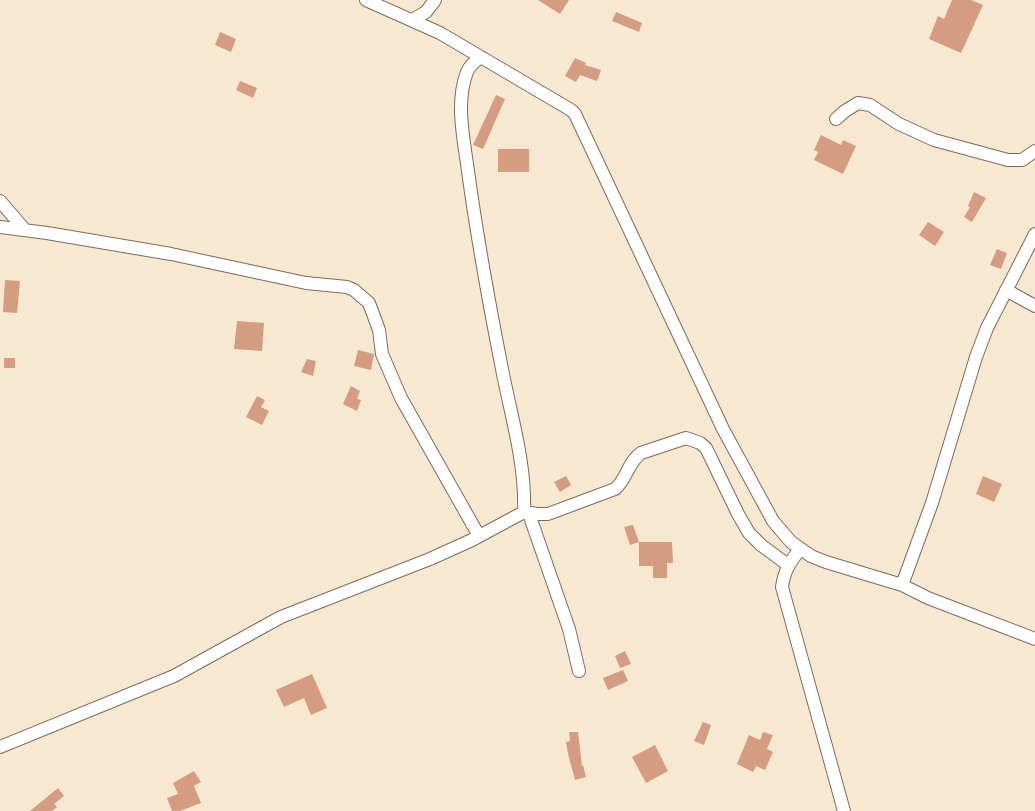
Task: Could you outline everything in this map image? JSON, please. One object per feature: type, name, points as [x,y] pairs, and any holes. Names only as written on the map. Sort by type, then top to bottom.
[{"type":"street","points":[[366,0],[440,33],[571,110],[575,114],[724,428],[773,521],[800,549],[826,562],[902,585],[928,598],[1035,638]]},
{"type":"street","points":[[412,20],[426,12],[435,0]]},
{"type":"street","points":[[481,57],[469,68],[466,73],[462,95],[462,126],[470,188],[502,368],[521,462],[525,490],[526,513],[569,629],[579,671]]},
{"type":"street","points":[[836,119],[845,110],[858,103],[870,105],[899,124],[934,140],[1008,160],[1022,160],[1035,151]]},
{"type":"street","points":[[0,201],[25,230]]},
{"type":"street","points":[[0,227],[171,254],[306,283],[347,287],[354,290],[369,303],[380,330],[382,354],[401,398],[479,536]]},
{"type":"street","points":[[902,585],[932,503],[976,356],[987,328],[1035,234]]},
{"type":"street","points":[[1006,290],[1035,306]]},
{"type":"street","points":[[0,747],[174,676],[281,617],[430,559],[526,513],[548,514],[614,489],[620,484],[633,460],[640,453],[686,438],[694,440],[706,448],[738,514],[749,533],[761,545],[788,565]]},
{"type":"street","points":[[800,549],[788,565],[783,577],[782,588],[844,811]]},
{"type":"building","points":[[538,0],[569,0],[560,14]]},
{"type":"building","points":[[952,0],[971,0],[983,5],[961,53],[929,39],[938,16],[944,19]]},
{"type":"building","points":[[616,12],[642,23],[639,32],[612,21]]},
{"type":"building","points":[[220,32],[236,39],[231,52],[215,45]]},
{"type":"building","points":[[575,58],[586,63],[585,65],[601,70],[597,81],[580,75],[576,82],[565,76]]},
{"type":"building","points":[[240,81],[257,88],[253,98],[236,90]]},
{"type":"building","points":[[496,95],[505,99],[483,149],[473,145]]},
{"type":"building","points":[[821,135],[841,145],[843,140],[856,146],[843,174],[814,160],[818,152],[814,150]]},
{"type":"building","points":[[498,149],[529,149],[529,172],[498,172]]},
{"type":"building","points":[[974,192],[986,198],[972,222],[964,217],[970,207],[968,206]]},
{"type":"building","points":[[928,222],[944,232],[935,246],[919,235]]},
{"type":"building","points":[[997,249],[1007,253],[1001,269],[990,265]]},
{"type":"building","points":[[5,280],[20,281],[17,313],[3,312]]},
{"type":"building","points":[[237,321],[264,323],[262,351],[234,349]]},
{"type":"building","points":[[358,350],[374,354],[371,370],[354,366]]},
{"type":"building","points":[[4,358],[15,358],[15,368],[4,368]]},
{"type":"building","points":[[307,359],[316,361],[313,376],[301,372]]},
{"type":"building","points":[[351,386],[360,391],[357,399],[361,400],[357,411],[343,404]]},
{"type":"building","points":[[257,396],[265,400],[261,407],[269,411],[262,425],[246,417]]},
{"type":"building","points":[[566,476],[571,485],[560,492],[554,482]]},
{"type":"building","points":[[983,476],[1002,484],[994,502],[976,494]]},
{"type":"building","points":[[633,525],[639,542],[630,545],[624,527]]},
{"type":"building","points":[[639,542],[672,542],[673,563],[667,563],[667,578],[653,578],[653,566],[639,566]]},
{"type":"building","points":[[625,651],[631,664],[620,668],[615,656]]},
{"type":"building","points":[[623,670],[628,681],[608,690],[603,678]]},
{"type":"building","points":[[312,674],[327,708],[311,715],[304,698],[284,707],[276,690]]},
{"type":"building","points":[[703,722],[711,725],[704,745],[694,741]]},
{"type":"building","points":[[569,732],[578,732],[582,766],[583,765],[586,777],[575,780],[566,742],[570,741]]},
{"type":"building","points":[[763,732],[773,735],[767,749],[773,752],[765,770],[756,766],[753,772],[737,764],[749,735],[760,740]]},
{"type":"building","points":[[655,745],[668,771],[646,783],[632,757]]},
{"type":"building","points":[[194,771],[201,782],[194,786],[201,803],[180,811],[172,811],[167,798],[178,794],[173,783]]},
{"type":"building","points":[[58,788],[64,796],[54,804],[57,807],[52,811],[30,811]]}]
